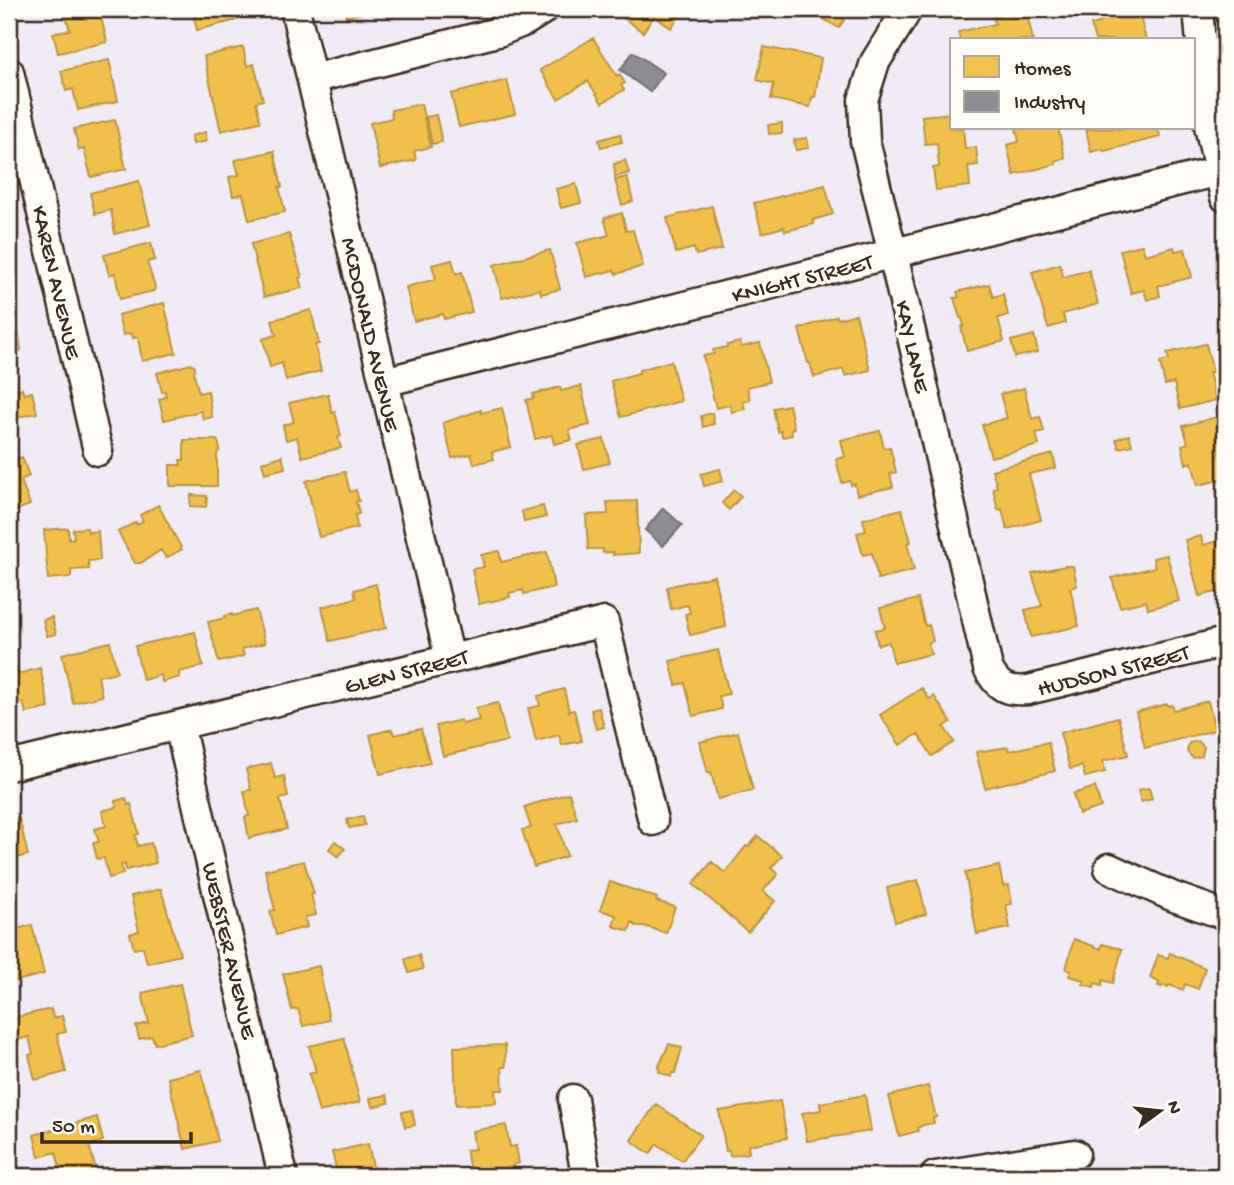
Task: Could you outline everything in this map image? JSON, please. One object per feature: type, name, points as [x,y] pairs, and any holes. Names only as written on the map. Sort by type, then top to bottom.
[{"type":"street","name":"MCDONALD AVENUE","points":[[295,9],[450,659]]},
{"type":"street","points":[[312,79],[498,32],[525,21],[544,9]]},
{"type":"street","name":"KAY LANE","points":[[908,9],[875,62],[863,100],[864,141],[893,254],[988,668],[994,681],[1002,688]]},
{"type":"street","points":[[1198,9],[1208,121],[1222,184]]},
{"type":"street","name":"KAREN AVENUE","points":[[9,72],[98,451]]},
{"type":"street","name":"KNIGHT STREET","points":[[384,382],[893,254],[1222,184]]},
{"type":"street","name":"GLEN STREET","points":[[9,766],[604,622],[653,821]]},
{"type":"street","name":"HUDSON STREET","points":[[1002,688],[1013,692],[1028,691],[1225,642]]},
{"type":"street","name":"WEBSTER AVENUE","points":[[179,725],[283,1176]]},
{"type":"street","points":[[1108,868],[1174,897],[1225,915]]},
{"type":"street","points":[[573,1099],[586,1176]]},
{"type":"street","points":[[935,1176],[1075,1154]]},
{"type":"building: Homes","points":[[64,9],[99,9],[107,42],[58,53],[53,33],[70,30]]},
{"type":"building: Homes","points":[[192,9],[234,9],[237,20],[197,30]]},
{"type":"building: Homes","points":[[344,9],[374,9],[374,10],[346,17]]},
{"type":"building: Homes","points":[[617,9],[684,9],[671,28],[654,16],[643,32],[615,12]]},
{"type":"building: Homes","points":[[851,9],[839,28],[810,11]]},
{"type":"building: Homes","points":[[991,9],[1026,9],[1033,38],[960,38],[958,32],[995,24]]},
{"type":"building: Homes","points":[[1086,9],[1133,9],[1135,17],[1140,16],[1146,38],[1094,38],[1091,25],[1100,23],[1096,10],[1086,13]]},
{"type":"building: Homes","points":[[593,38],[617,76],[619,74],[625,83],[621,85],[624,90],[602,103],[588,81],[558,99],[540,70]]},
{"type":"building: Homes","points":[[243,47],[247,66],[254,64],[263,100],[256,102],[260,122],[221,131],[204,56]]},
{"type":"building: Homes","points":[[764,47],[821,58],[815,97],[812,97],[810,107],[771,99],[774,84],[757,80]]},
{"type":"building: Homes","points":[[109,60],[118,101],[78,110],[73,89],[66,91],[61,71]]},
{"type":"building: Homes","points":[[507,80],[515,114],[459,127],[451,94]]},
{"type":"building: Homes","points":[[421,104],[431,147],[414,151],[416,160],[380,168],[370,123],[392,118],[391,110]]},
{"type":"building: Homes","points":[[950,113],[950,130],[963,130],[965,149],[976,147],[978,165],[968,166],[970,186],[936,190],[933,168],[939,167],[937,143],[925,144],[922,116]]},
{"type":"building: Homes","points":[[436,115],[442,142],[432,144],[426,117]]},
{"type":"building: Homes","points":[[115,120],[126,169],[91,177],[84,149],[79,150],[74,129]]},
{"type":"building: Homes","points":[[782,123],[782,133],[769,134],[768,125]]},
{"type":"building: Homes","points":[[1016,130],[1058,130],[1065,158],[1055,161],[1056,164],[1014,175],[1007,145],[1019,142]]},
{"type":"building: Homes","points":[[1086,130],[1158,130],[1160,137],[1091,152]]},
{"type":"building: Homes","points":[[205,132],[207,141],[193,144],[191,136]]},
{"type":"building: Homes","points":[[620,134],[622,142],[601,147],[599,140]]},
{"type":"building: Homes","points":[[807,138],[809,148],[796,150],[794,140]]},
{"type":"building: Homes","points":[[274,151],[285,212],[249,220],[243,194],[233,196],[229,177],[239,175],[235,160]]},
{"type":"building: Homes","points":[[625,160],[629,173],[615,177],[614,164]]},
{"type":"building: Homes","points":[[627,177],[633,201],[622,205],[615,180]]},
{"type":"building: Homes","points":[[139,181],[150,225],[115,234],[111,210],[95,214],[90,193]]},
{"type":"building: Homes","points":[[576,184],[581,203],[561,208],[556,189]]},
{"type":"building: Homes","points":[[825,185],[833,214],[813,220],[814,224],[785,231],[784,227],[762,233],[754,203]]},
{"type":"building: Homes","points":[[712,206],[722,249],[696,255],[694,248],[676,253],[667,218]]},
{"type":"building: Homes","points":[[622,213],[626,231],[633,230],[643,266],[616,274],[614,270],[586,277],[577,243],[609,235],[604,218]]},
{"type":"building: Homes","points":[[289,234],[302,277],[299,278],[302,288],[264,297],[251,244]]},
{"type":"building: Homes","points":[[151,243],[155,260],[147,262],[154,291],[120,299],[115,273],[109,275],[104,255]]},
{"type":"building: Homes","points":[[1142,245],[1145,255],[1174,247],[1175,251],[1185,249],[1192,277],[1158,286],[1160,296],[1147,300],[1144,290],[1131,293],[1120,250]]},
{"type":"building: Homes","points":[[550,250],[560,289],[541,294],[540,289],[502,298],[494,265]]},
{"type":"building: Homes","points":[[452,260],[456,274],[462,272],[472,312],[444,319],[443,314],[414,321],[406,287],[436,279],[432,265]]},
{"type":"building: Homes","points":[[1060,264],[1063,277],[1089,270],[1098,304],[1063,314],[1065,323],[1048,328],[1032,272]]},
{"type":"building: Homes","points":[[989,284],[993,297],[1003,294],[1008,315],[998,318],[1004,341],[967,351],[961,327],[964,326],[954,298],[959,297],[957,292]]},
{"type":"building: Homes","points":[[164,303],[176,353],[142,361],[138,337],[133,338],[132,333],[123,335],[118,315]]},
{"type":"building: Homes","points":[[9,305],[13,325],[17,323],[21,350],[9,353]]},
{"type":"building: Homes","points":[[311,310],[319,344],[315,345],[321,371],[286,380],[282,363],[270,367],[263,339],[276,335],[272,320]]},
{"type":"building: Homes","points":[[856,314],[870,370],[845,376],[843,369],[814,377],[799,329],[837,316],[838,319]]},
{"type":"building: Homes","points":[[1034,335],[1038,352],[1015,357],[1011,341]]},
{"type":"building: Homes","points":[[740,342],[741,347],[760,343],[769,382],[747,387],[750,400],[743,402],[745,409],[732,412],[730,405],[716,408],[703,356]]},
{"type":"building: Homes","points":[[1206,344],[1216,400],[1180,409],[1174,383],[1165,385],[1160,362],[1169,360],[1167,353]]},
{"type":"building: Homes","points":[[671,361],[681,401],[621,417],[611,381]]},
{"type":"building: Homes","points":[[191,364],[195,367],[199,393],[208,391],[212,417],[203,419],[201,411],[164,420],[159,399],[166,397],[157,373]]},
{"type":"building: Homes","points":[[13,367],[16,390],[22,388],[24,394],[32,392],[37,413],[9,419],[9,368]]},
{"type":"building: Homes","points":[[581,386],[590,425],[569,430],[572,440],[554,444],[552,435],[535,439],[526,400],[534,398],[533,394],[560,387],[561,391]]},
{"type":"building: Homes","points":[[1024,388],[1032,419],[1040,417],[1044,431],[1036,433],[1039,445],[991,457],[982,425],[1007,418],[1000,394]]},
{"type":"building: Homes","points":[[328,394],[341,436],[338,437],[341,448],[302,457],[297,437],[286,440],[283,425],[294,422],[289,403]]},
{"type":"building: Homes","points":[[789,405],[794,428],[791,429],[792,435],[782,437],[781,431],[778,432],[773,408]]},
{"type":"building: Homes","points":[[502,408],[511,447],[492,452],[494,459],[474,464],[471,454],[452,458],[443,423],[481,410],[481,413]]},
{"type":"building: Homes","points":[[712,413],[714,424],[703,427],[701,416]]},
{"type":"building: Homes","points":[[1225,415],[1225,438],[1220,440],[1225,462],[1225,479],[1198,485],[1192,462],[1186,464],[1182,445],[1188,443],[1183,426]]},
{"type":"building: Homes","points":[[880,431],[884,448],[890,447],[896,472],[890,474],[893,487],[857,495],[855,484],[851,485],[850,481],[842,483],[836,459],[845,457],[841,440]]},
{"type":"building: Homes","points":[[1129,435],[1132,445],[1119,448],[1116,439]]},
{"type":"building: Homes","points":[[604,439],[610,463],[584,469],[578,445]]},
{"type":"building: Homes","points":[[184,440],[217,440],[220,450],[217,454],[217,486],[170,486],[170,465],[181,465],[180,460],[184,460]]},
{"type":"building: Homes","points":[[1053,454],[1056,468],[1029,474],[1041,520],[1007,529],[1002,509],[998,510],[993,488],[997,487],[992,470]]},
{"type":"building: Homes","points":[[282,456],[285,468],[265,473],[262,462]]},
{"type":"building: Homes","points":[[22,457],[29,476],[21,480],[30,505],[9,513],[9,462]]},
{"type":"building: Homes","points":[[720,469],[723,481],[704,486],[701,474]]},
{"type":"building: Homes","points":[[345,472],[350,492],[356,490],[359,501],[356,501],[359,514],[355,515],[357,528],[319,537],[306,481]]},
{"type":"building: Homes","points":[[734,490],[741,496],[729,510],[722,503]]},
{"type":"building: Homes","points":[[191,495],[207,496],[206,507],[190,506]]},
{"type":"building: Homes","points":[[637,501],[639,553],[613,555],[614,552],[603,553],[603,549],[588,549],[586,515],[608,514],[607,502]]},
{"type":"building: Homes","points":[[158,505],[182,549],[166,558],[161,550],[141,563],[135,563],[118,532],[143,521],[140,515]]},
{"type":"building: Homes","points":[[543,506],[546,517],[524,522],[522,511]]},
{"type":"building: Homes","points":[[902,509],[911,542],[907,543],[914,570],[878,579],[872,553],[863,555],[857,533],[866,531],[863,519]]},
{"type":"building: Homes","points":[[68,528],[69,539],[74,538],[73,529],[87,528],[88,532],[98,531],[100,560],[88,561],[89,569],[71,570],[71,577],[48,579],[44,530]]},
{"type":"building: Homes","points":[[1201,536],[1203,545],[1225,539],[1225,590],[1199,596],[1185,540]]},
{"type":"building: Homes","points":[[499,551],[501,562],[547,552],[554,587],[524,594],[523,590],[509,593],[510,597],[479,604],[472,569],[484,567],[481,555]]},
{"type":"building: Homes","points":[[1167,555],[1179,601],[1148,609],[1146,601],[1120,607],[1112,578],[1155,567],[1153,558]]},
{"type":"building: Homes","points":[[1073,566],[1077,586],[1070,588],[1079,626],[1031,637],[1025,610],[1042,606],[1032,573]]},
{"type":"building: Homes","points":[[714,576],[726,627],[690,635],[685,614],[690,613],[688,605],[671,609],[667,587]]},
{"type":"building: Homes","points":[[376,584],[386,628],[330,641],[322,607],[356,598],[354,590]]},
{"type":"building: Homes","points":[[918,599],[925,626],[929,625],[933,641],[928,643],[931,654],[894,663],[889,642],[878,645],[875,630],[885,628],[880,608]]},
{"type":"building: Homes","points":[[256,610],[265,643],[242,649],[244,656],[219,662],[208,622]]},
{"type":"building: Homes","points":[[52,617],[56,634],[47,636],[43,620]]},
{"type":"building: Homes","points":[[195,632],[203,666],[179,672],[180,677],[162,682],[161,675],[143,680],[135,646]]},
{"type":"building: Homes","points":[[110,642],[117,672],[98,676],[102,696],[73,703],[62,654]]},
{"type":"building: Homes","points":[[718,650],[729,694],[719,696],[722,709],[693,716],[685,683],[676,685],[670,661]]},
{"type":"building: Homes","points":[[16,666],[18,674],[40,668],[49,708],[26,713],[23,702],[9,706],[9,668]]},
{"type":"building: Homes","points":[[922,688],[929,699],[934,696],[951,722],[944,727],[954,742],[932,756],[918,734],[900,745],[880,715]]},
{"type":"building: Homes","points":[[564,689],[569,711],[574,710],[582,741],[562,745],[559,735],[536,741],[528,708],[540,706],[538,696]]},
{"type":"building: Homes","points":[[1208,701],[1215,730],[1145,748],[1136,712],[1167,704],[1172,705],[1174,710]]},
{"type":"building: Homes","points":[[498,703],[507,741],[443,756],[436,726],[461,720],[462,724],[479,720],[476,708]]},
{"type":"building: Homes","points":[[599,708],[604,727],[596,729],[591,710]]},
{"type":"building: Homes","points":[[1118,717],[1128,755],[1103,761],[1105,772],[1085,777],[1082,766],[1070,769],[1060,733]]},
{"type":"building: Homes","points":[[392,729],[394,735],[421,729],[430,763],[380,774],[370,735]]},
{"type":"building: Homes","points":[[738,732],[753,790],[718,799],[700,742]]},
{"type":"building: Homes","points":[[1198,741],[1204,747],[1202,756],[1193,758],[1187,752],[1189,743]]},
{"type":"building: Homes","points":[[1048,742],[1055,771],[985,788],[976,752],[1008,747],[1009,751]]},
{"type":"building: Homes","points":[[271,763],[275,778],[284,776],[288,797],[280,799],[287,829],[249,838],[245,817],[249,816],[244,791],[251,790],[246,769]]},
{"type":"building: Homes","points":[[1095,787],[1101,807],[1079,814],[1073,794]]},
{"type":"building: Homes","points":[[1149,788],[1152,799],[1141,802],[1138,790]]},
{"type":"building: Homes","points":[[569,793],[577,818],[557,824],[567,856],[534,867],[522,830],[531,828],[524,807]]},
{"type":"building: Homes","points":[[126,798],[128,805],[131,804],[139,834],[135,835],[138,846],[151,843],[156,863],[126,870],[125,864],[121,865],[123,874],[109,878],[104,858],[97,859],[93,843],[99,842],[95,829],[106,826],[102,811],[117,807],[115,801]]},
{"type":"building: Homes","points":[[363,816],[365,825],[349,828],[347,820]]},
{"type":"building: Homes","points":[[19,818],[28,855],[9,860],[9,820]]},
{"type":"building: Homes","points":[[758,836],[782,856],[771,868],[778,874],[763,891],[775,901],[748,932],[693,884],[712,862],[725,873],[746,846]]},
{"type":"building: Homes","points":[[335,841],[345,849],[338,857],[329,849]]},
{"type":"building: Homes","points":[[304,861],[314,894],[311,894],[316,915],[305,917],[307,927],[276,935],[270,911],[275,910],[265,870]]},
{"type":"building: Homes","points":[[999,866],[1003,886],[1009,885],[1012,904],[1006,905],[1010,928],[977,934],[965,873]]},
{"type":"building: Homes","points":[[918,880],[926,914],[895,922],[887,888]]},
{"type":"building: Homes","points":[[610,882],[675,907],[666,933],[636,926],[632,922],[629,931],[613,926],[616,915],[600,910]]},
{"type":"building: Homes","points":[[161,889],[180,955],[147,963],[143,947],[134,949],[130,934],[139,931],[131,896]]},
{"type":"building: Homes","points":[[32,925],[44,974],[9,983],[9,931]]},
{"type":"building: Homes","points":[[1074,939],[1101,949],[1102,944],[1122,949],[1113,983],[1103,980],[1102,985],[1095,983],[1094,987],[1083,984],[1084,980],[1069,976],[1071,971],[1066,969]]},
{"type":"building: Homes","points":[[1170,953],[1205,968],[1198,989],[1185,984],[1183,990],[1169,985],[1162,987],[1158,986],[1159,982],[1150,978],[1158,955],[1168,958]]},
{"type":"building: Homes","points":[[419,955],[423,969],[409,973],[405,959]]},
{"type":"building: Homes","points":[[319,966],[329,1020],[303,1026],[298,1009],[292,1010],[283,974]]},
{"type":"building: Homes","points":[[180,984],[192,1035],[155,1044],[152,1036],[139,1039],[136,1026],[149,1023],[142,993]]},
{"type":"building: Homes","points":[[51,1009],[53,1018],[62,1016],[66,1032],[57,1034],[66,1072],[35,1080],[29,1055],[33,1054],[29,1037],[17,1040],[12,1018]]},
{"type":"building: Homes","points":[[344,1038],[360,1102],[319,1112],[309,1074],[316,1072],[309,1046]]},
{"type":"building: Homes","points":[[669,1044],[682,1048],[675,1073],[672,1073],[671,1077],[659,1072],[658,1068]]},
{"type":"building: Homes","points":[[505,1045],[503,1090],[495,1090],[496,1103],[456,1105],[454,1047]]},
{"type":"building: Homes","points":[[201,1070],[218,1141],[185,1149],[168,1078]]},
{"type":"building: Homes","points":[[928,1086],[936,1117],[933,1118],[934,1123],[899,1136],[889,1096]]},
{"type":"building: Homes","points":[[387,1095],[389,1103],[372,1107],[370,1098]]},
{"type":"building: Homes","points":[[865,1095],[871,1131],[807,1141],[802,1113],[821,1110],[820,1103]]},
{"type":"building: Homes","points":[[780,1101],[787,1138],[748,1145],[749,1153],[730,1156],[729,1150],[726,1151],[719,1111]]},
{"type":"building: Homes","points":[[656,1104],[701,1135],[682,1161],[657,1144],[650,1154],[631,1140]]},
{"type":"building: Homes","points":[[412,1110],[415,1125],[405,1127],[402,1112]]},
{"type":"building: Homes","points":[[97,1117],[103,1141],[89,1145],[96,1170],[62,1176],[56,1152],[39,1157],[34,1135]]},
{"type":"building: Homes","points":[[506,1125],[510,1147],[516,1146],[519,1163],[513,1165],[515,1176],[480,1176],[479,1169],[470,1171],[466,1150],[475,1149],[472,1131]]},
{"type":"building: Homes","points":[[368,1144],[375,1176],[338,1176],[332,1152]]},
{"type":"building: Industry","points":[[633,52],[664,73],[650,92],[620,70]]},
{"type":"building: Industry","points":[[663,508],[682,525],[663,546],[645,530]]}]
